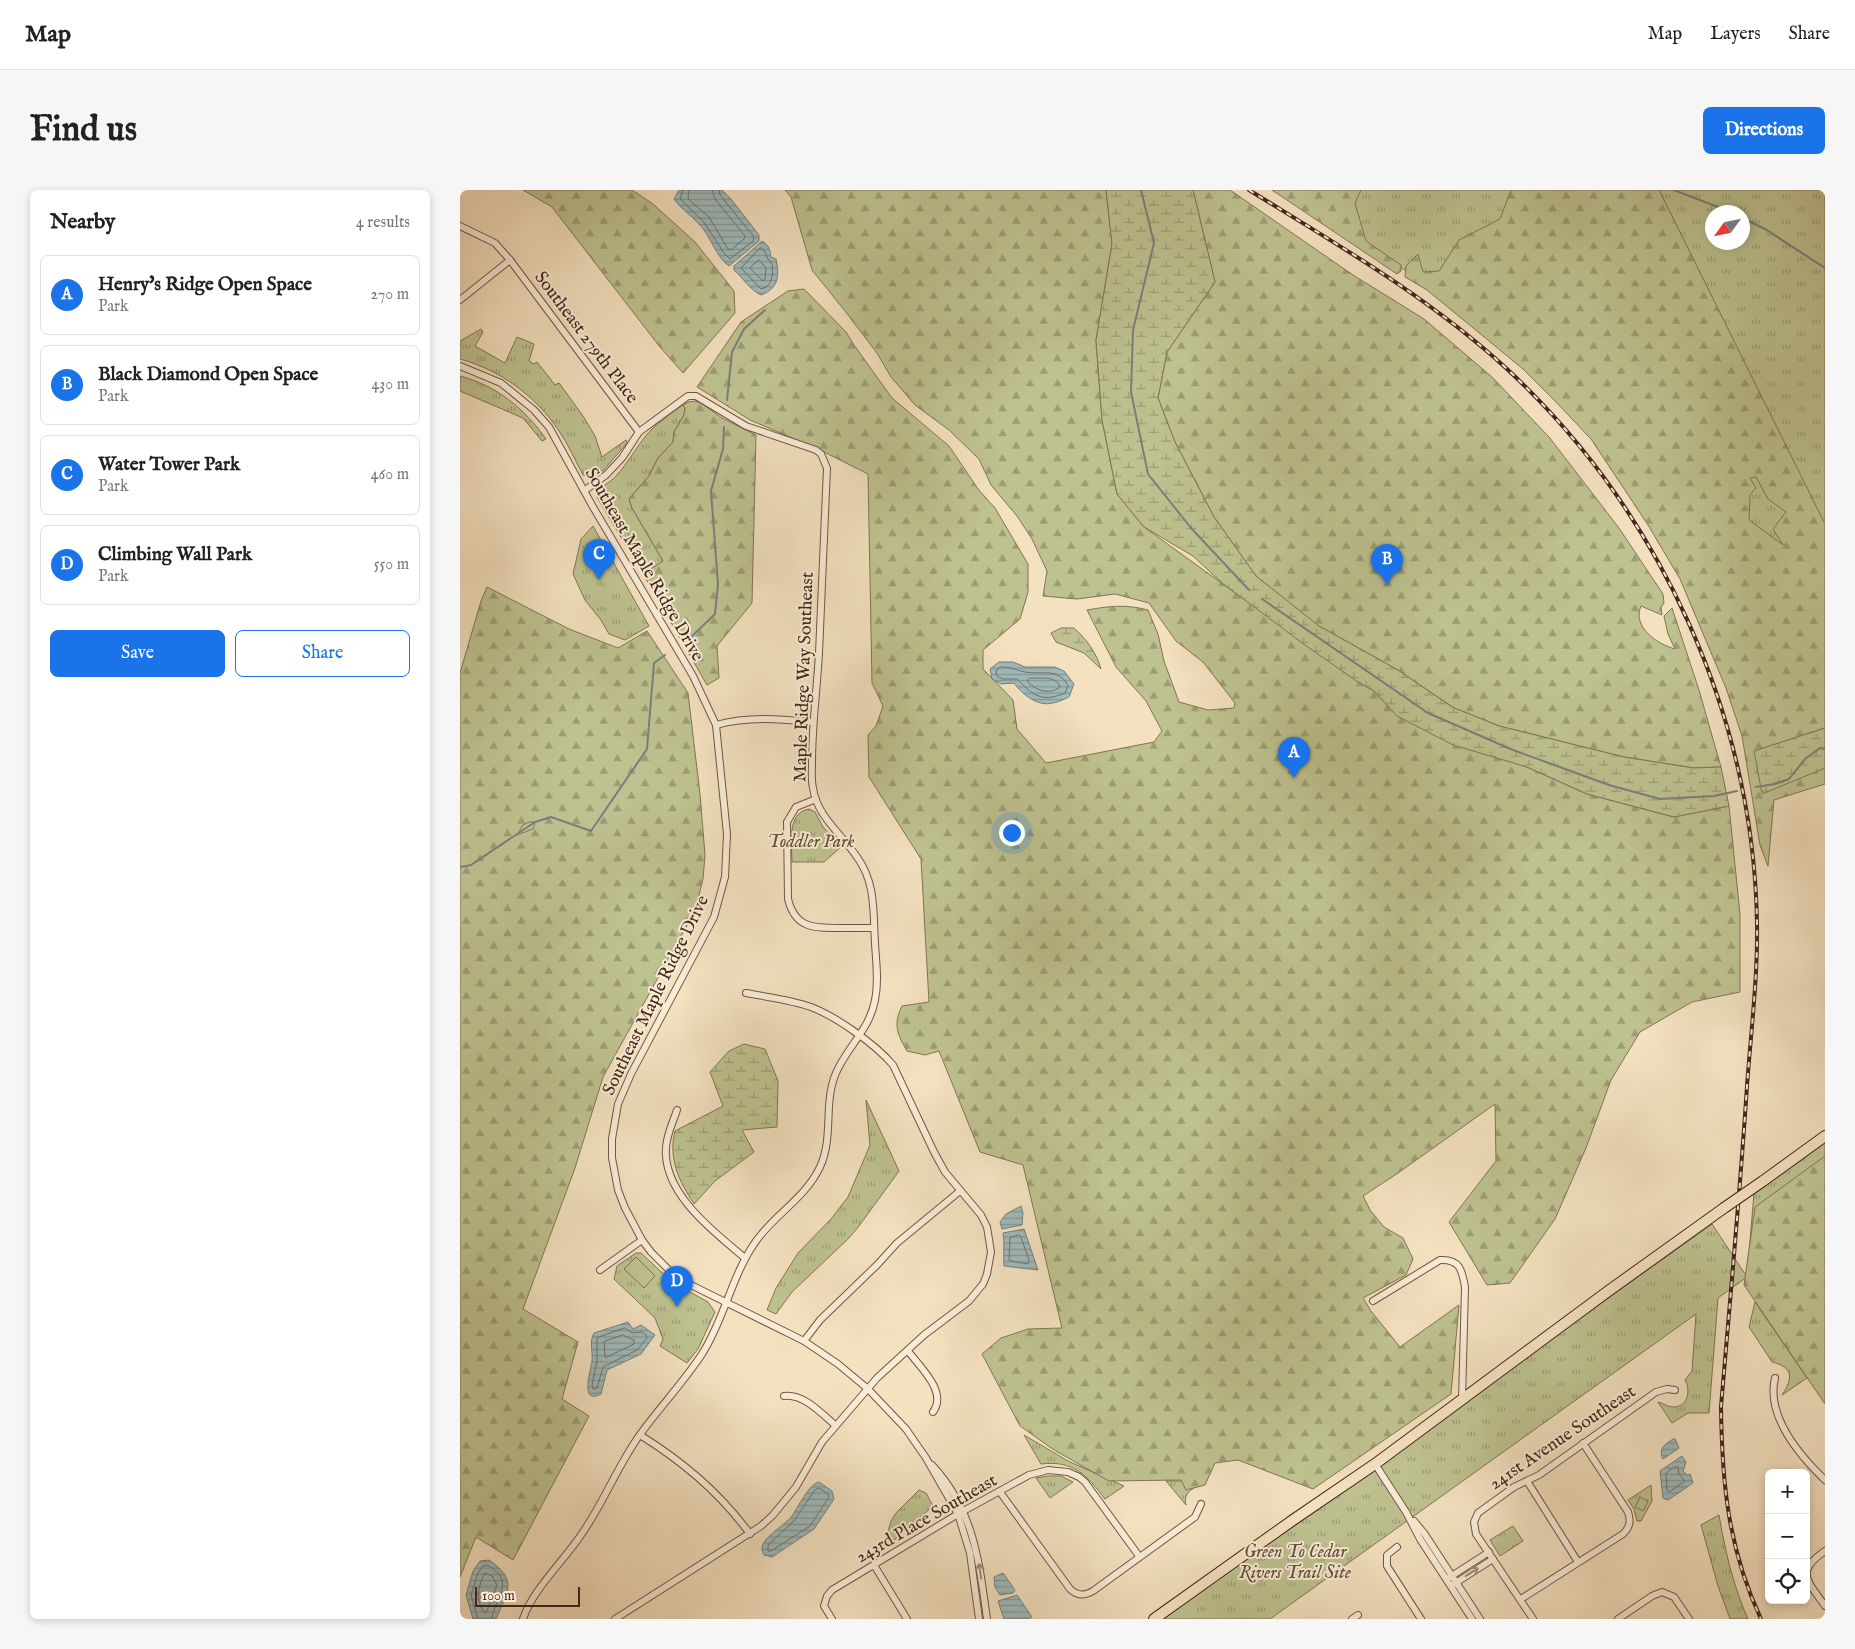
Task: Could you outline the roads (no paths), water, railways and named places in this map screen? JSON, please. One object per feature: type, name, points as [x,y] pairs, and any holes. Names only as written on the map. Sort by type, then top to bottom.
[{"type":"main road","points":[[1154,1619],[1375,1464],[1608,1292],[1825,1136]]},
{"type":"street","name":"Southeast 279th Place","points":[[460,226],[494,243],[510,260],[639,432]]},
{"type":"street","points":[[460,300],[510,260]]},
{"type":"street","name":"Southeast Maple Ridge Drive","points":[[460,366],[501,383],[534,410],[548,427],[693,676],[716,725],[727,834],[725,877],[714,917],[631,1074],[615,1116],[612,1158],[618,1190],[634,1227],[642,1240],[663,1265],[693,1286],[804,1340],[838,1364],[868,1389],[906,1429],[961,1513],[977,1550],[987,1619]]},
{"type":"street","name":"Maple Ridge Way Southeast","points":[[523,1619],[529,1605],[589,1524],[640,1435],[700,1357],[709,1342],[745,1258],[763,1231],[802,1192],[820,1167],[826,1149],[829,1101],[832,1086],[837,1071],[872,1015],[877,981],[874,904],[869,880],[857,856],[833,829],[816,799],[812,777],[813,722],[819,652],[827,468],[821,454],[816,450],[746,426],[696,396],[688,396],[639,432]]},
{"type":"street","points":[[584,490],[606,475],[622,458],[639,432]]},
{"type":"street","points":[[716,725],[745,719],[780,719],[813,722]]},
{"type":"street","points":[[816,799],[796,807],[787,822],[788,898],[790,907],[801,921],[812,927],[874,928]]},
{"type":"street","points":[[615,1619],[750,1534],[772,1515],[796,1487],[822,1442],[835,1425],[868,1389],[924,1335],[976,1294],[987,1274],[991,1252],[987,1227],[981,1215],[945,1172],[894,1065],[884,1054],[860,1036],[809,1006],[746,993]]},
{"type":"street","points":[[677,1110],[666,1148],[668,1165],[678,1191],[689,1207],[719,1237],[745,1258]]},
{"type":"street","points":[[804,1340],[820,1320],[897,1243],[960,1192]]},
{"type":"street","points":[[600,1270],[642,1240]]},
{"type":"street","points":[[1373,1301],[1440,1260],[1450,1259],[1456,1262],[1462,1271],[1466,1287],[1462,1401]]},
{"type":"street","points":[[908,1351],[936,1390],[938,1402],[933,1412]]},
{"type":"street","points":[[1775,1378],[1772,1392],[1776,1411],[1781,1422],[1798,1450],[1812,1468],[1825,1480]]},
{"type":"street","name":"241st Avenue Southeast","points":[[1489,1552],[1476,1534],[1474,1522],[1478,1513],[1509,1490],[1539,1475],[1656,1392],[1667,1389],[1675,1390]]},
{"type":"street","points":[[784,1396],[795,1396],[803,1400],[835,1425]]},
{"type":"street","points":[[640,1435],[683,1464],[736,1515],[750,1534]]},
{"type":"street","points":[[1521,1599],[1623,1534],[1629,1528],[1628,1512],[1583,1443]]},
{"type":"street","points":[[1375,1464],[1406,1512],[1424,1533],[1449,1578],[1480,1619]]},
{"type":"street","name":"243rd Place Southeast","points":[[832,1619],[824,1606],[827,1596],[832,1590],[961,1513],[1039,1471],[1056,1470],[1080,1477],[1090,1487],[1139,1556]]},
{"type":"street","points":[[1527,1481],[1578,1562]]},
{"type":"street","points":[[1000,1492],[1070,1589],[1084,1595],[1093,1591],[1194,1517],[1201,1504]]},
{"type":"street","name":"Southeast Maple Ridge Drive","points":[[961,1513],[970,1553],[979,1619]]},
{"type":"street","points":[[1397,1547],[1387,1555],[1387,1566],[1421,1619]]},
{"type":"street","points":[[1810,1563],[1825,1551]]},
{"type":"street","points":[[1449,1578],[1489,1552],[1533,1619]]},
{"type":"street","points":[[1454,1585],[1493,1558]]},
{"type":"street","points":[[874,1565],[907,1619]]},
{"type":"street","points":[[1810,1583],[1825,1606]]},
{"type":"street","points":[[1454,1585],[1472,1619]]},
{"type":"street","points":[[1618,1619],[1655,1594],[1662,1592],[1669,1594],[1678,1601],[1689,1619]]},
{"type":"water","points":[[679,190],[722,190],[759,235],[759,241],[729,266],[720,257],[703,229],[674,199]]},
{"type":"water","points":[[762,241],[769,248],[771,257],[776,259],[778,271],[774,285],[761,295],[750,287],[734,270],[734,266]]},
{"type":"water","points":[[999,662],[1013,662],[1025,667],[1055,667],[1064,671],[1074,684],[1069,697],[1055,703],[1036,702],[1026,696],[1014,683],[1001,684],[992,679],[990,669]]},
{"type":"water","points":[[1021,1206],[1023,1213],[1022,1225],[1002,1229],[1000,1222],[1006,1214]]},
{"type":"water","points":[[1024,1229],[1038,1270],[1004,1266],[1003,1233]]},
{"type":"water","points":[[628,1322],[633,1329],[641,1325],[655,1335],[641,1354],[607,1370],[601,1394],[590,1395],[588,1385],[594,1333]]},
{"type":"water","points":[[1675,1439],[1679,1448],[1663,1459],[1662,1450]]},
{"type":"water","points":[[1682,1456],[1686,1462],[1683,1471],[1687,1475],[1690,1474],[1693,1483],[1668,1500],[1663,1498],[1660,1471]]},
{"type":"water","points":[[819,1482],[832,1491],[834,1499],[814,1529],[772,1557],[764,1555],[762,1547],[766,1540],[789,1520],[811,1487]]},
{"type":"water","points":[[489,1560],[504,1574],[508,1586],[507,1593],[496,1619],[473,1619],[466,1595],[473,1571],[480,1561]]},
{"type":"water","points":[[1003,1573],[1015,1590],[1013,1593],[1000,1595],[995,1587],[994,1577]]},
{"type":"water","points":[[1017,1595],[1032,1617],[1028,1619],[1004,1619],[998,1601]]},
{"type":"waterway","points":[[1141,190],[1154,243],[1133,330],[1131,392],[1148,474],[1191,528],[1249,590]]},
{"type":"waterway","points":[[1674,190],[1713,205]]},
{"type":"waterway","points":[[1750,222],[1765,229],[1825,268]]},
{"type":"waterway","points":[[727,400],[732,352],[744,329],[765,310]]},
{"type":"waterway","points":[[689,639],[715,614],[718,584],[711,491],[723,449],[724,427]]},
{"type":"waterway","points":[[1262,599],[1428,713],[1513,750],[1609,785],[1660,799],[1714,796],[1737,791]]},
{"type":"waterway","points":[[460,867],[471,865],[535,822],[551,817],[591,831],[647,749],[654,663],[665,655]]},
{"type":"waterway","points":[[1756,787],[1775,784],[1789,779],[1805,759],[1820,748],[1825,749]]},
{"type":"railway","points":[[1249,190],[1316,231],[1447,319],[1507,369],[1561,425],[1610,486],[1652,551],[1688,620],[1716,693],[1738,768],[1751,844],[1757,922],[1754,1004],[1721,1407],[1723,1463],[1725,1489],[1734,1541],[1741,1567],[1761,1619]]},
{"type":"place","name":"Water Tower Park","points":[[599,580]]},
{"type":"place","name":"Black Diamond Open Space","points":[[1387,585]]},
{"type":"place","name":"Henry's Ridge Open Space","points":[[1294,778]]},
{"type":"place","name":"Climbing Wall Park","points":[[677,1307]]},
{"type":"park label","name":"Toddler Park","points":[[811,841]]},
{"type":"park label","name":"Green To Cedar Rivers Trail Site","points":[[1295,1561]]}]
